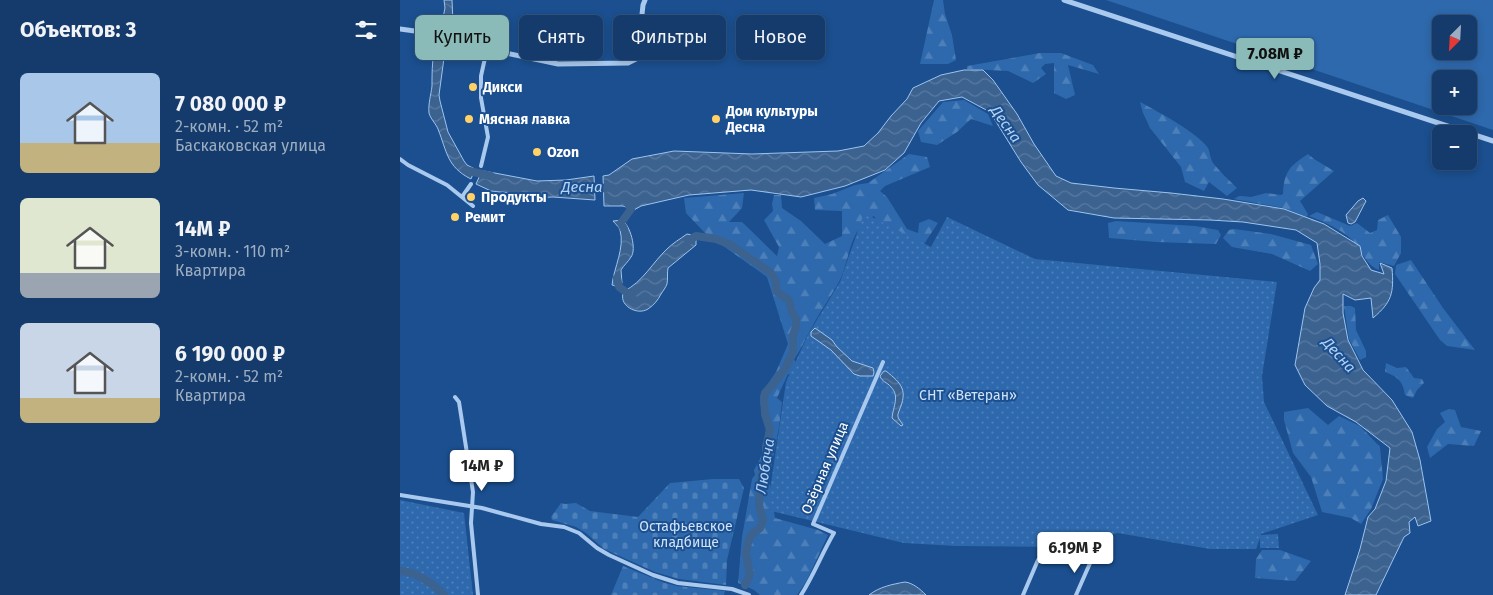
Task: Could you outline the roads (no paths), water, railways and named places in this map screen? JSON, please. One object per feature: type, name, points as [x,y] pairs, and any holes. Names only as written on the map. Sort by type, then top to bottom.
[{"type":"street","points":[[509,54],[558,64],[628,63],[636,59],[638,52],[645,0]]},
{"type":"street","points":[[1065,0],[1493,141]]},
{"type":"street","points":[[400,29],[415,31]]},
{"type":"street","points":[[481,166],[488,138],[481,98],[481,76],[485,60]]},
{"type":"street","points":[[400,159],[447,185],[473,206]]},
{"type":"street","points":[[462,198],[471,184]]},
{"type":"street","name":"Озёрная улица","points":[[801,595],[834,533],[813,524],[883,362]]},
{"type":"street","points":[[455,397],[460,402],[473,492],[471,523],[478,595]]},
{"type":"street","points":[[400,495],[472,507],[507,514],[541,524],[569,528],[584,536],[597,548],[609,555],[666,580],[732,589],[750,595]]},
{"type":"street","points":[[1022,595],[1038,560]]},
{"type":"street","points":[[1076,595],[1091,561]]},
{"type":"water","points":[[444,0],[452,0],[453,15],[444,15]]},
{"type":"water","points":[[433,60],[444,60],[439,95],[440,101],[448,132],[464,161],[475,169],[471,179],[452,164],[438,129],[429,113]]},
{"type":"water","points":[[964,70],[983,70],[993,80],[1056,176],[1071,183],[1223,199],[1284,209],[1324,224],[1360,246],[1362,256],[1371,270],[1384,274],[1380,263],[1392,268],[1393,284],[1388,302],[1373,318],[1371,298],[1355,300],[1343,294],[1343,313],[1348,340],[1363,370],[1392,400],[1412,432],[1420,460],[1431,521],[1418,526],[1415,517],[1409,522],[1410,533],[1404,537],[1376,595],[1345,595],[1368,517],[1375,509],[1386,481],[1390,448],[1356,422],[1327,406],[1305,385],[1295,365],[1305,308],[1314,288],[1320,280],[1317,243],[1296,230],[1243,222],[1114,218],[1068,210],[1038,185],[1021,162],[990,112],[962,97],[939,101],[921,123],[904,153],[885,170],[845,186],[801,197],[751,190],[689,195],[641,206],[634,210],[623,206],[604,206],[603,176],[609,175],[632,159],[674,151],[752,154],[838,151],[864,146],[878,133],[907,99],[913,88],[941,75]]},
{"type":"water","points":[[484,171],[537,181],[566,180],[594,176],[595,200],[553,197],[528,198],[510,193],[491,191],[476,184],[481,173]]},
{"type":"water","points":[[1363,198],[1366,201],[1355,222],[1348,223],[1346,215]]},
{"type":"water","points":[[622,220],[630,232],[633,253],[621,270],[622,283],[619,287],[612,285],[621,244],[619,229],[613,221]]},
{"type":"water","points":[[687,234],[696,236],[696,245],[668,268],[667,284],[657,300],[644,311],[629,308],[623,301],[624,291],[642,278],[669,247]]},
{"type":"water","points":[[815,328],[832,340],[852,361],[873,368],[873,376],[854,374],[831,350],[811,336],[811,332]]},
{"type":"water","points":[[884,371],[896,380],[902,388],[903,398],[898,415],[903,425],[901,426],[892,418],[895,394],[894,390],[880,376]]},
{"type":"water","points":[[905,582],[914,585],[926,595],[869,595],[882,588]]},
{"type":"waterway","name":"Десна","points":[[465,170],[491,176]]},
{"type":"waterway","name":"Десна","points":[[586,189],[611,187]]},
{"type":"waterway","name":"Любача","points":[[624,229],[621,223],[631,209],[626,201]]},
{"type":"waterway","name":"Любача","points":[[688,241],[696,236],[716,239],[731,245],[771,273],[776,281],[778,293],[789,300],[796,319],[793,351],[786,367],[765,393],[764,397],[765,414],[770,430],[766,447],[766,459],[761,475],[759,505],[763,520],[760,528],[751,535],[748,543],[746,554],[750,574],[745,585]]},
{"type":"waterway","name":"Любача","points":[[617,278],[619,287],[632,296]]},
{"type":"waterway","name":"Любача","points":[[400,571],[413,573],[435,586],[444,595]]},
{"type":"place","name":"Дикси","points":[[473,87]]},
{"type":"place","name":"Мясная лавка","points":[[469,119]]},
{"type":"place","name":"Дом культуры Десна","points":[[716,119]]},
{"type":"place","name":"Ozon","points":[[537,152]]},
{"type":"place","name":"Продукты","points":[[471,197]]},
{"type":"place","name":"Ремит","points":[[455,217]]},
{"type":"park label","name":"СНТ «Ветеран»","points":[[968,395]]},
{"type":"park label","name":"Остафьевское кладбище","points":[[686,534]]}]
